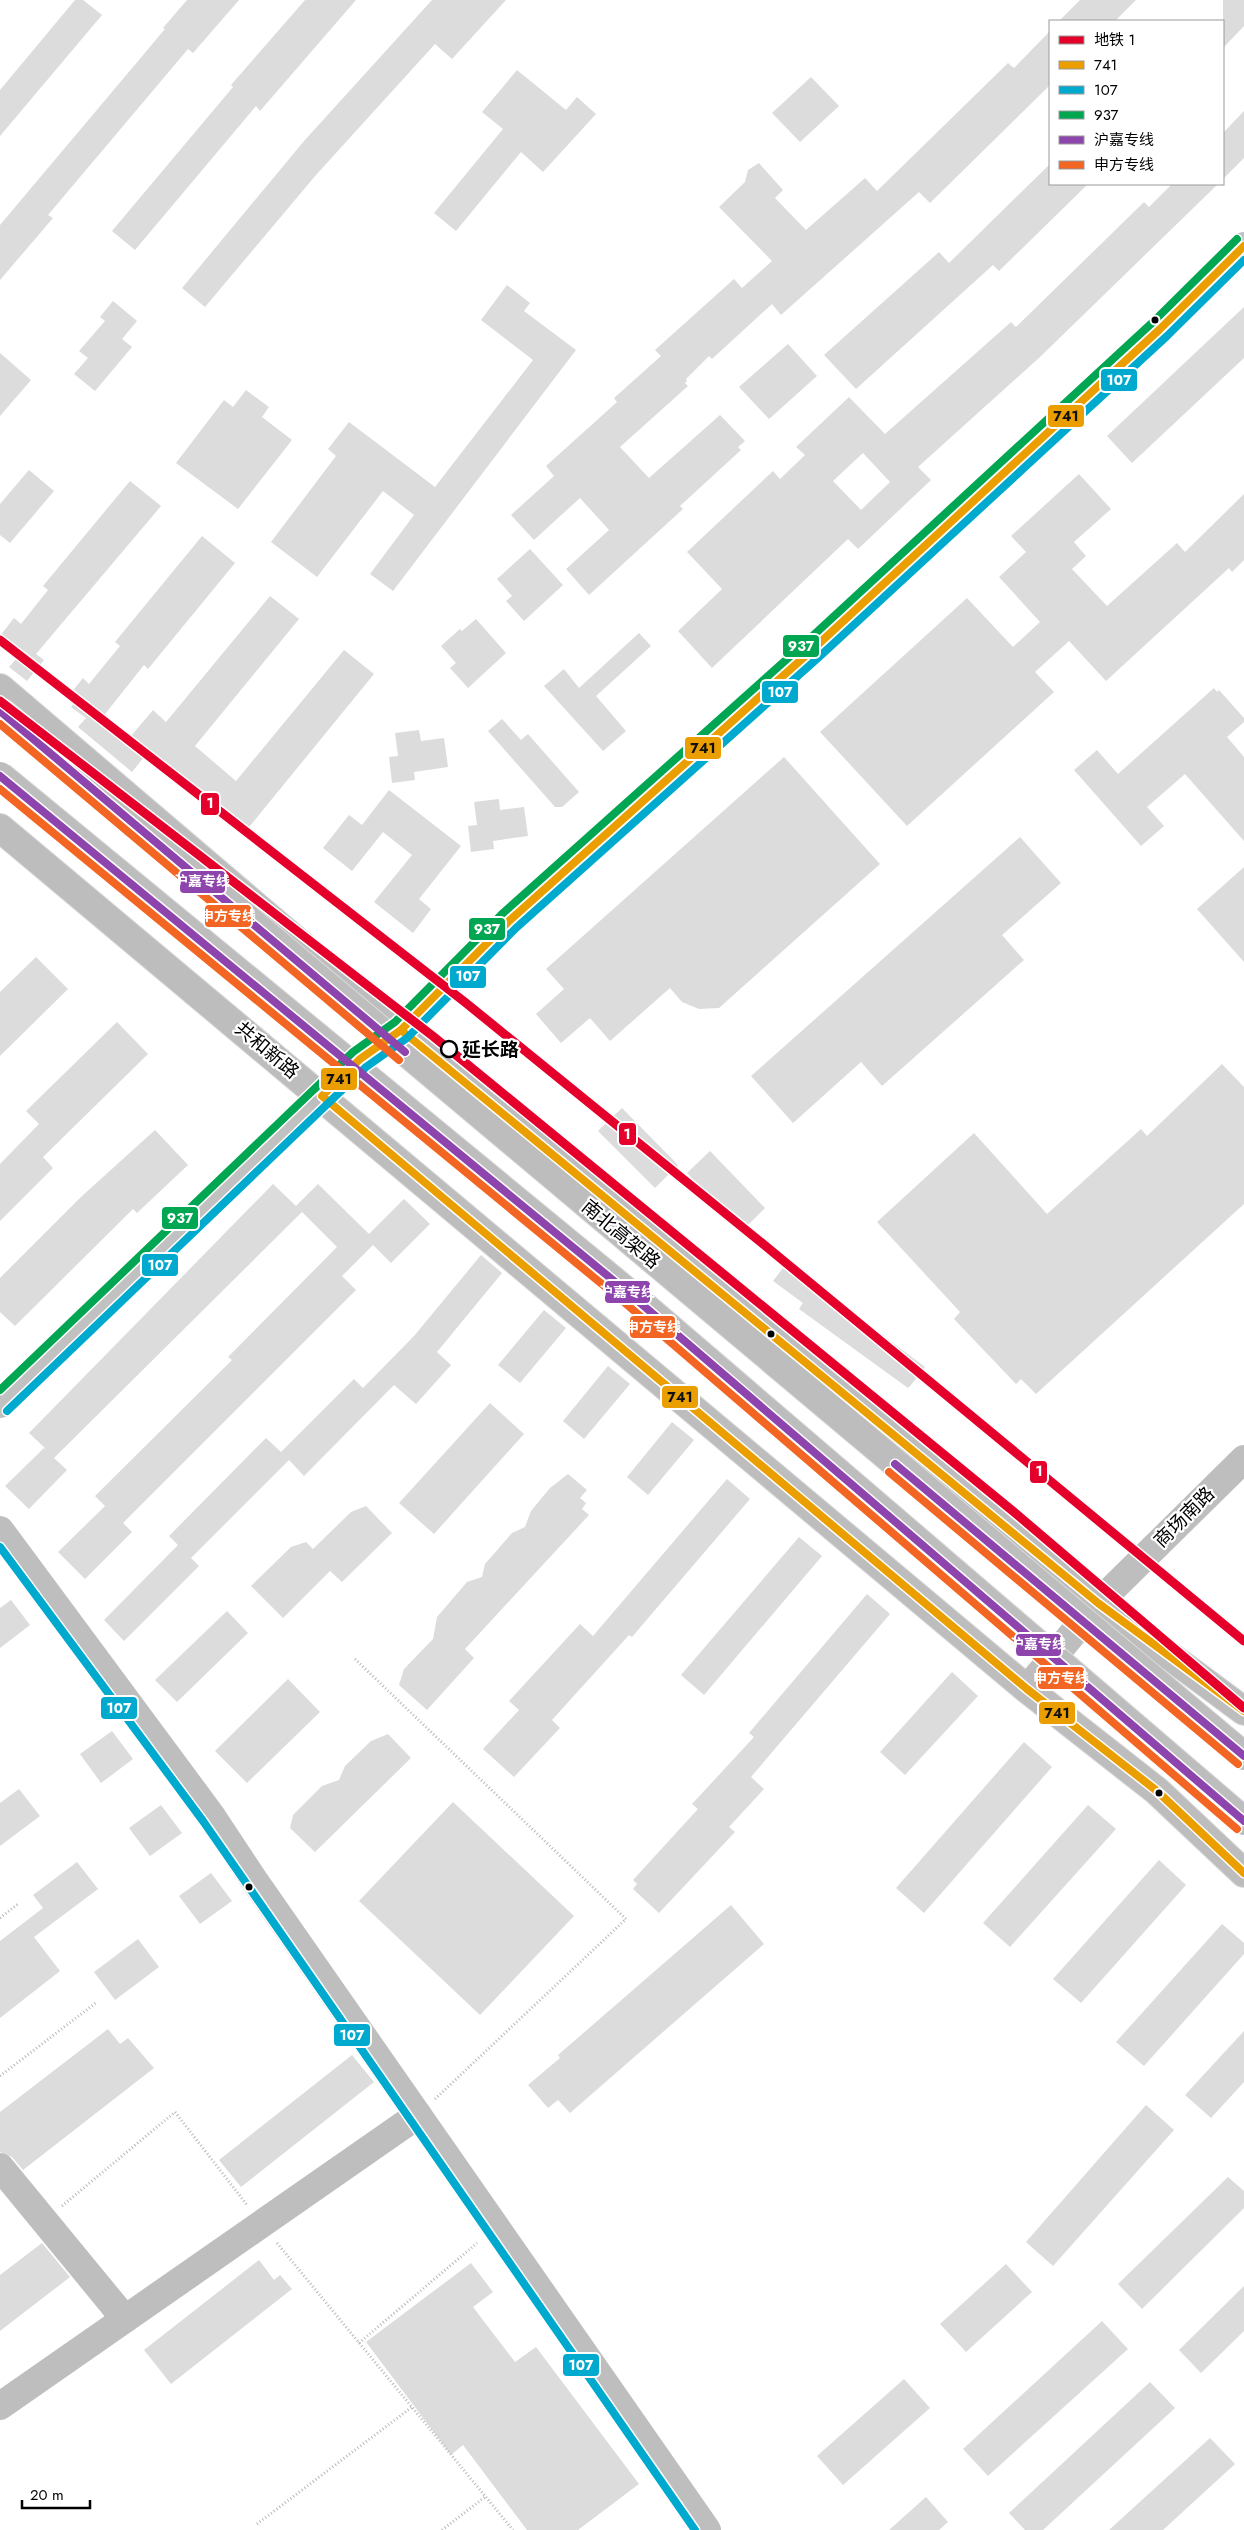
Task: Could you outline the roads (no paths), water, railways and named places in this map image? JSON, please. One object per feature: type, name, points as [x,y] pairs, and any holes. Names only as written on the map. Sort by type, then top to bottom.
[{"type":"main road","points":[[0,688],[402,1030],[1098,1603],[1244,1711]]},
{"type":"main road","name":"南北高架路","points":[[0,711],[1244,1756]]},
{"type":"main road","points":[[0,776],[631,1295],[1244,1821]]},
{"type":"main road","name":"共和新路","points":[[0,828],[1027,1689],[1157,1792],[1244,1873]]},
{"type":"street","points":[[0,1404],[360,1059],[402,1030],[509,921],[812,650],[1160,329],[1244,246]]},
{"type":"street","name":"商场南路","points":[[1027,1689],[1098,1603],[1244,1459]]},
{"type":"street","points":[[0,1530],[210,1815],[707,2530]]},
{"type":"street","points":[[0,2406],[418,2115]]},
{"type":"street","points":[[0,2167],[125,2319]]},
{"type":"metro line","name":"1","points":[[0,640],[466,1003],[768,1248],[1244,1641]]},
{"type":"metro line","name":"1","points":[[0,701],[434,1037],[1014,1512],[1244,1708]]},
{"type":"place","name":"延长路","points":[[449,1049]]}]
